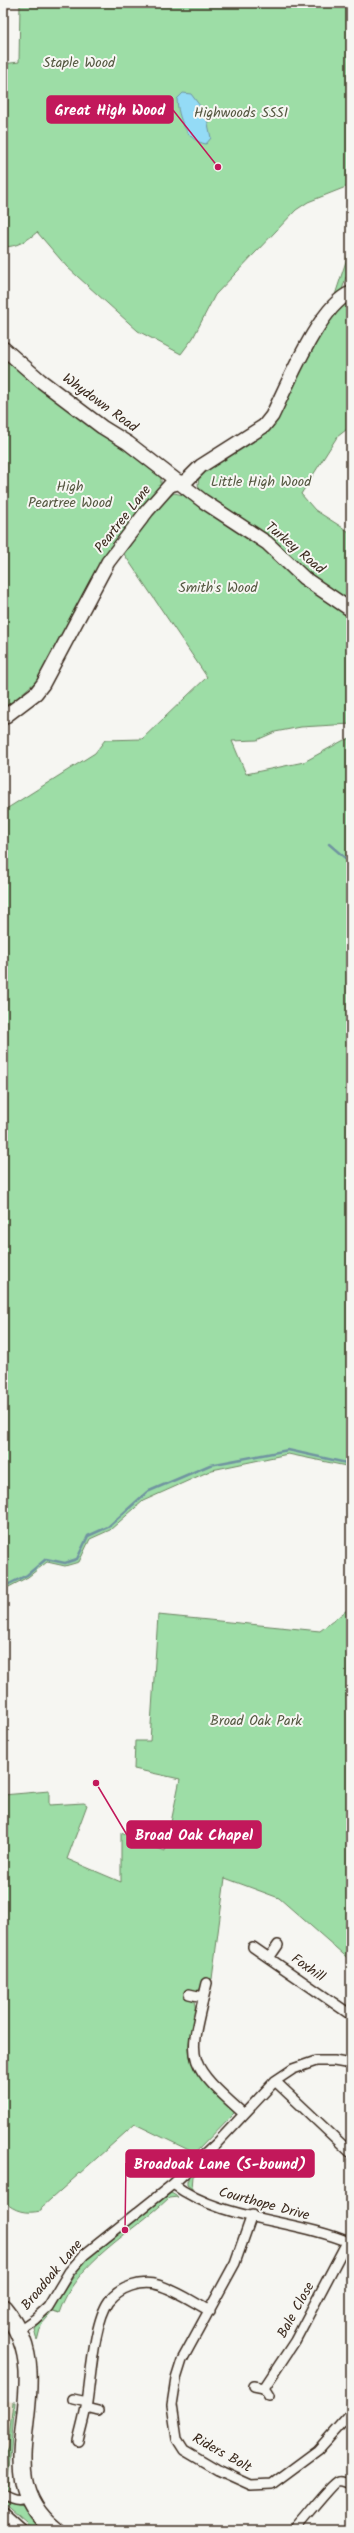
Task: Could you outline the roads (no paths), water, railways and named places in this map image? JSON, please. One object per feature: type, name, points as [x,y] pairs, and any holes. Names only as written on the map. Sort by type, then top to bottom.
[{"type":"highway","points":[[3,2308],[18,2331],[28,2370],[20,2455],[22,2481],[27,2497],[38,2513],[55,2530]]},
{"type":"street","name":"Peartree Lane","points":[[3,718],[36,693],[43,684],[108,562],[170,485],[186,482],[200,466],[264,426],[272,416],[318,324],[333,306],[344,296],[351,293]]},
{"type":"street","name":"Whydown Road","points":[[3,348],[41,381],[179,483]]},
{"type":"street","name":"Turkey Road","points":[[179,483],[267,543],[304,578],[351,610]]},
{"type":"street","name":"Foxhill","points":[[269,1958],[278,1945]]},
{"type":"street","name":"Foxhill","points":[[253,1946],[351,2015]]},
{"type":"street","points":[[207,1982],[194,2039],[194,2059],[210,2084],[244,2114]]},
{"type":"street","points":[[189,1994],[203,1997]]},
{"type":"street","name":"Broadoak Lane","points":[[18,2331],[35,2319],[48,2307],[70,2272],[84,2255],[173,2184],[217,2143],[275,2081],[293,2069],[316,2061],[334,2061],[351,2064]]},
{"type":"street","points":[[275,2081],[351,2153]]},
{"type":"street","name":"Courthope Drive","points":[[173,2184],[196,2199],[218,2207],[349,2242]]},
{"type":"street","name":"Riders Bolt","points":[[252,2215],[242,2247],[210,2311],[190,2343],[176,2379],[172,2405],[174,2427],[177,2439],[184,2450],[218,2470],[251,2485],[272,2484],[318,2450],[351,2413]]},
{"type":"street","name":"Bale Close","points":[[254,2386],[266,2392],[349,2242]]},
{"type":"street","points":[[78,2441],[86,2405],[94,2346],[101,2320],[108,2302],[117,2293],[125,2288],[142,2283],[157,2284],[210,2311]]},
{"type":"street","points":[[73,2399],[98,2411]]},
{"type":"street","points":[[294,2530],[313,2511],[332,2484],[341,2480],[351,2484]]},
{"type":"street","points":[[4,2496],[13,2500],[23,2500],[27,2497]]},
{"type":"street","points":[[3,2513],[21,2530]]},
{"type":"water","points":[[183,93],[191,94],[206,114],[211,138],[206,144],[193,138],[184,127],[179,113],[177,99]]},
{"type":"waterway","points":[[329,844],[351,863]]},
{"type":"waterway","points":[[3,1587],[27,1575],[46,1559],[65,1563],[77,1559],[88,1536],[108,1527],[147,1492],[210,1465],[288,1450],[351,1464]]},
{"type":"place","name":"Great High Wood","points":[[218,167]]},
{"type":"place","name":"Broad Oak Chapel","points":[[96,1783]]},
{"type":"place","name":"Broadoak Lane (S-bound)","points":[[125,2230]]},
{"type":"park label","name":"Staple Wood","points":[[79,63]]},
{"type":"park label","name":"Highwoods SSSI","points":[[241,113]]},
{"type":"park label","name":"Little High Wood","points":[[261,482]]},
{"type":"park label","name":"High Peartree Wood","points":[[70,496]]},
{"type":"park label","name":"Smith's Wood","points":[[218,588]]},
{"type":"park label","name":"Broad Oak Park","points":[[256,1721]]}]
